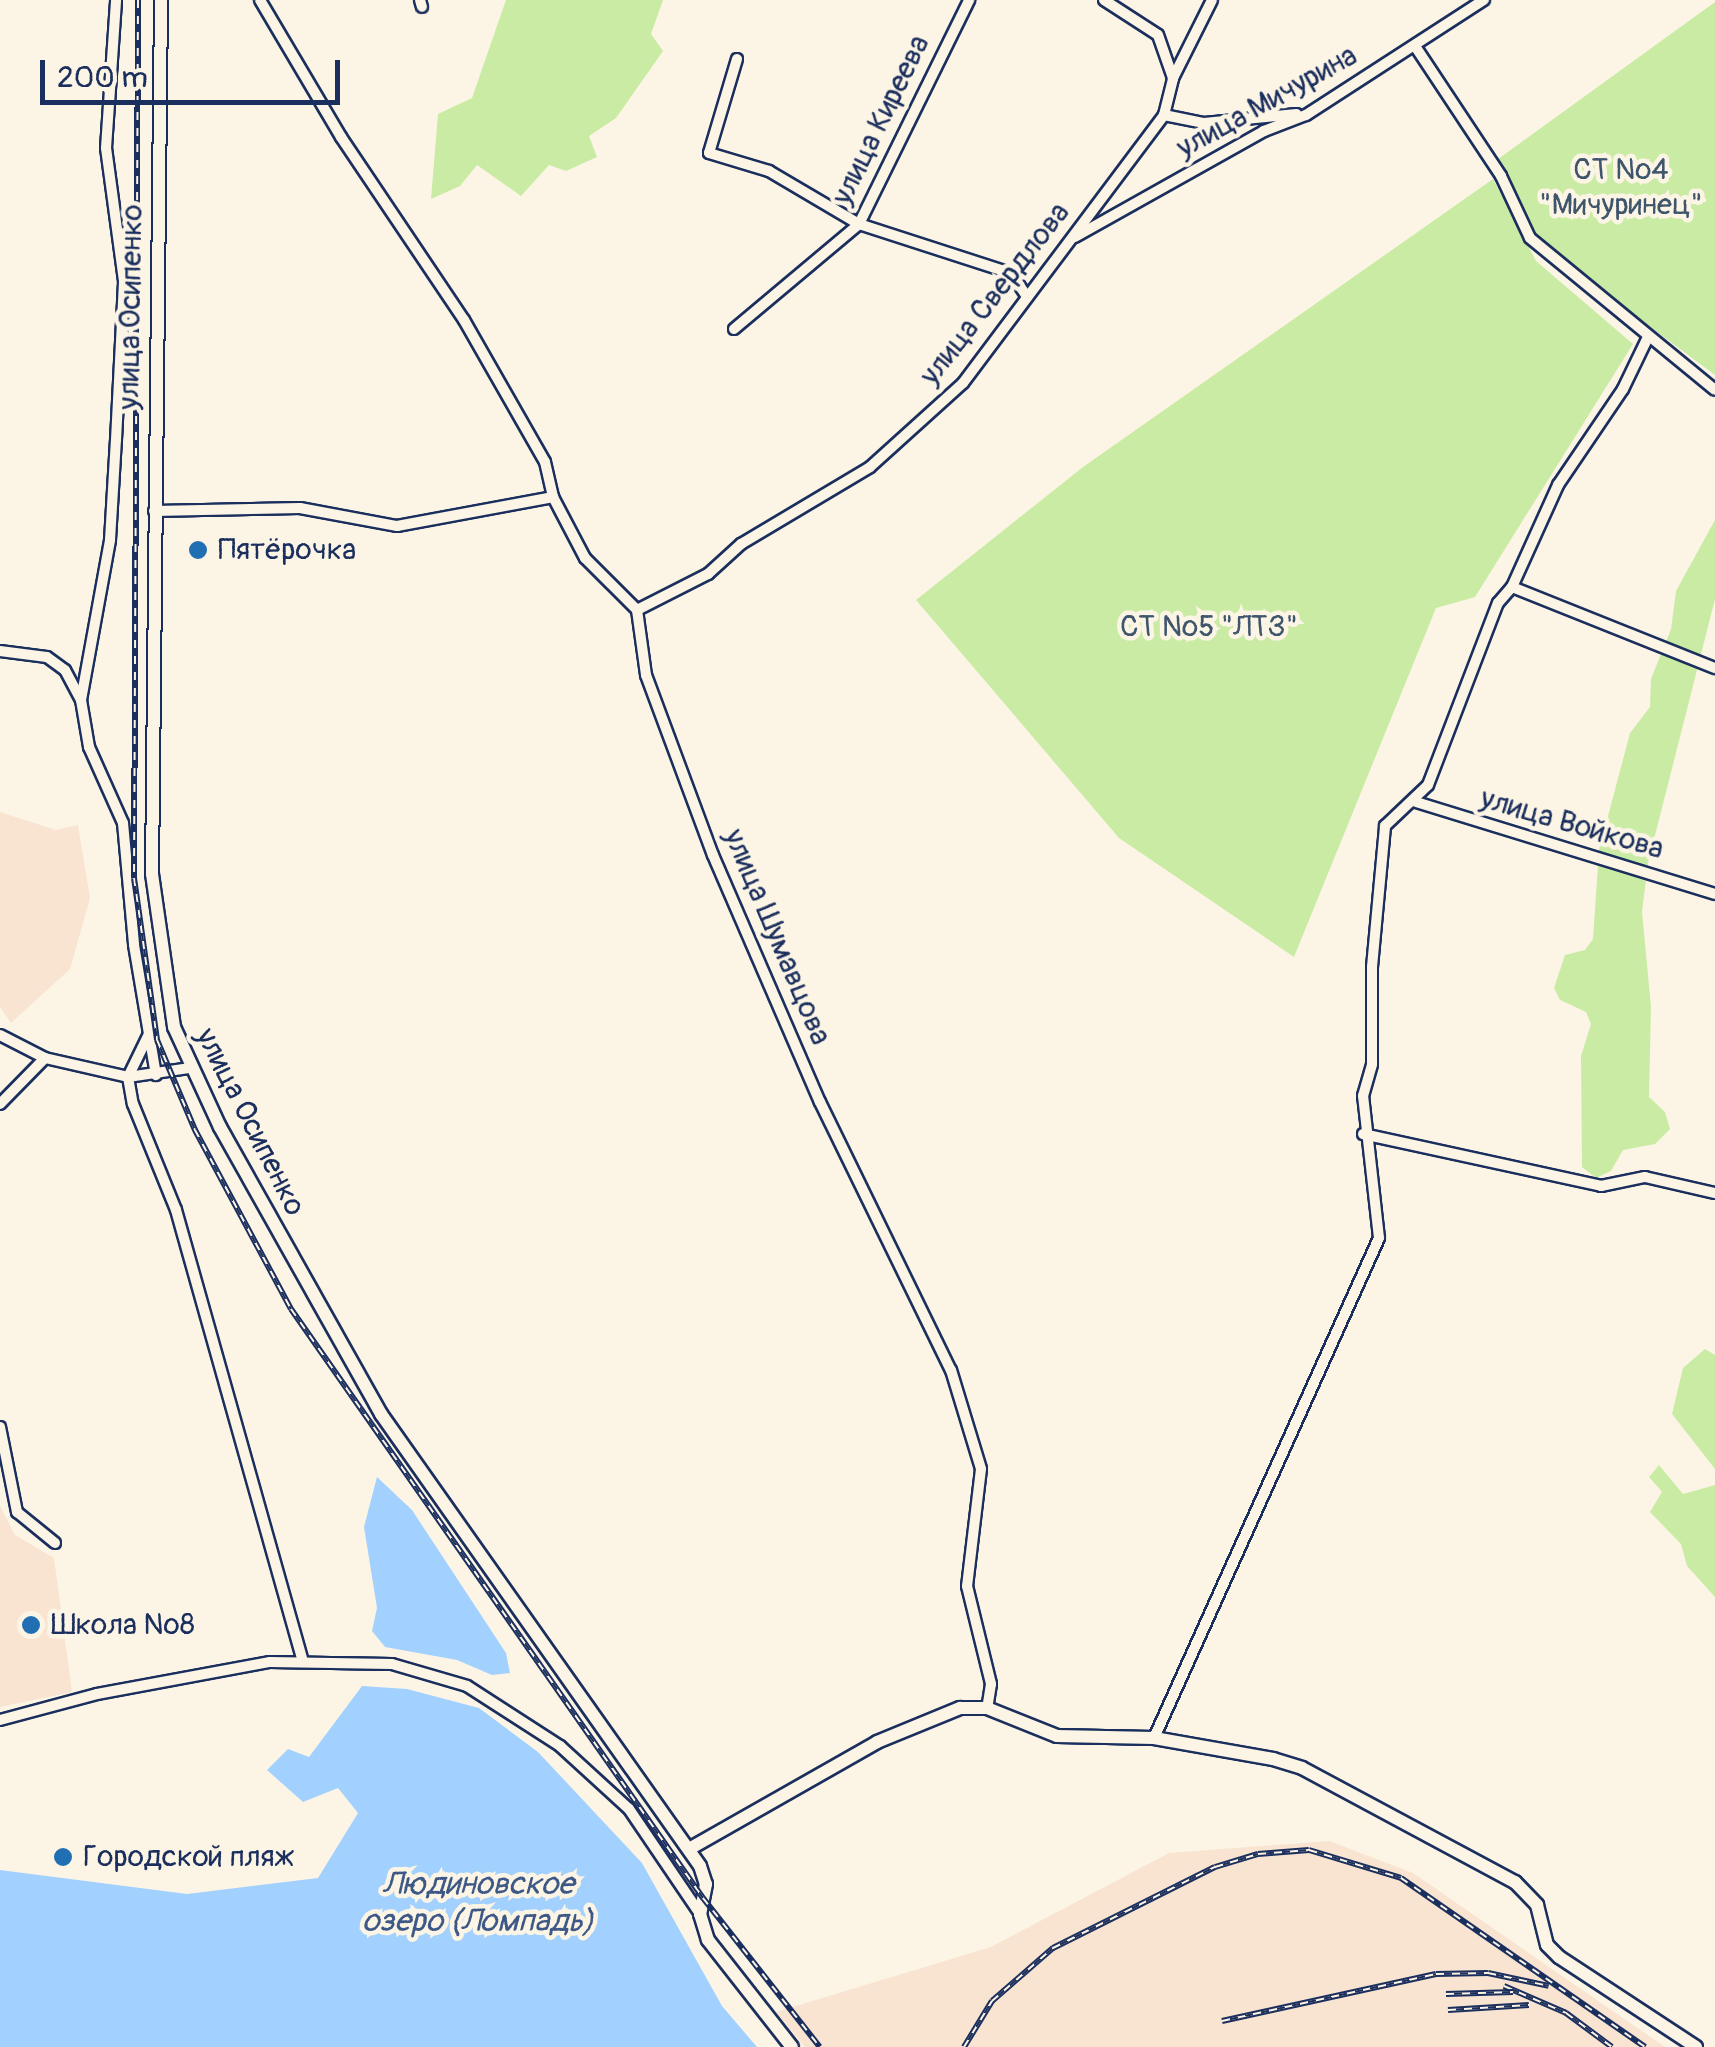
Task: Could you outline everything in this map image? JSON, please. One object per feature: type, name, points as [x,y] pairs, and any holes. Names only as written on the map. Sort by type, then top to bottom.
[{"type":"street","points":[[102,0],[115,3],[106,148],[124,281],[110,540],[81,700],[89,748],[123,824],[156,1075]]},
{"type":"street","name":"улица Осипенко","points":[[161,0],[152,874],[164,987],[190,1068],[382,1414],[689,1849],[706,1884],[700,1914],[723,1964],[792,2047]]},
{"type":"street","points":[[260,0],[402,224],[545,462],[553,497],[585,558],[636,610]]},
{"type":"street","name":"улица Киреева","points":[[734,329],[859,224],[968,0]]},
{"type":"street","points":[[1104,0],[1158,35],[1173,78]]},
{"type":"street","name":"улица Свердлова","points":[[636,610],[708,574],[741,544],[870,467],[919,428],[963,383],[1164,116],[1173,78],[1212,0]]},
{"type":"street","name":"улица Мичурина","points":[[1069,240],[1264,131],[1306,115],[1484,0]]},
{"type":"street","points":[[1415,46],[1501,176],[1530,238],[1715,390]]},
{"type":"street","points":[[738,60],[709,153],[770,172],[859,224],[1010,273],[1027,297]]},
{"type":"street","points":[[1164,116],[1204,123],[1306,115]]},
{"type":"street","points":[[1154,1738],[1379,1238],[1363,1134],[1386,826],[1416,802],[1498,603],[1512,587],[1558,485],[1624,389],[1648,337]]},
{"type":"street","points":[[154,511],[300,508],[398,526],[553,497]]},
{"type":"street","points":[[1512,587],[1715,668]]},
{"type":"street","name":"улица Шумавцова","points":[[636,610],[646,675],[713,855],[820,1102],[951,1370],[981,1469],[966,1586],[991,1684],[987,1708]]},
{"type":"street","points":[[0,650],[47,657],[64,670],[81,700]]},
{"type":"street","name":"улица Войкова","points":[[1416,802],[1715,894]]},
{"type":"street","name":"улица Осипенко","points":[[128,1076],[149,1034]]},
{"type":"street","points":[[0,1036],[45,1058],[128,1076],[190,1068]]},
{"type":"street","points":[[0,1104],[45,1058]]},
{"type":"street","points":[[128,1076],[176,1210],[302,1659]]},
{"type":"street","points":[[1363,1134],[1601,1186],[1645,1177],[1715,1192]]},
{"type":"street","points":[[0,1427],[17,1512],[55,1544]]},
{"type":"street","points":[[0,1720],[131,1687],[302,1659],[392,1664],[467,1686],[560,1746],[629,1809],[700,1914]]},
{"type":"street","points":[[689,1849],[877,1742],[960,1708],[987,1708],[1057,1736],[1154,1738],[1302,1768],[1515,1882],[1537,1905],[1547,1945],[1559,1957],[1696,2047]]},
{"type":"shaded area","points":[[0,812],[56,830],[78,825],[90,898],[70,969],[11,1023],[0,1007]]},
{"type":"shaded area","name":"Школа №8","points":[[0,1506],[15,1535],[54,1558],[72,1692],[0,1707]]},
{"type":"shaded area","points":[[1329,1841],[1413,1873],[1665,2047],[805,2047],[776,2012],[991,1947],[1169,1853]]},
{"type":"green space","points":[[506,0],[663,0],[651,34],[663,51],[616,118],[589,136],[597,157],[566,171],[549,165],[521,196],[477,165],[460,186],[431,199],[438,114],[472,98]]},
{"type":"green space","name":"СТ №4 \"Мичуринец\"","points":[[1715,2],[1715,375],[1536,242],[1494,162]]},
{"type":"green space","name":"СТ №5 \"ЛТЗ\"","points":[[1493,179],[1536,261],[1633,344],[1475,597],[1436,608],[1294,957],[1119,838],[916,600],[1083,467]]},
{"type":"green space","points":[[1715,520],[1715,599],[1648,863],[1642,912],[1651,1007],[1649,1097],[1665,1112],[1670,1129],[1655,1144],[1623,1150],[1611,1171],[1596,1178],[1582,1167],[1581,1056],[1591,1024],[1586,1012],[1560,1000],[1554,988],[1565,955],[1585,950],[1593,939],[1599,850],[1630,733],[1650,707],[1651,679],[1671,629],[1676,591]]},
{"type":"green space","points":[[1705,1349],[1715,1355],[1715,1469],[1672,1414],[1683,1368]]},
{"type":"green space","points":[[1659,1465],[1683,1494],[1715,1485],[1715,1597],[1687,1566],[1681,1544],[1650,1512],[1662,1492],[1649,1477]]},
{"type":"water","points":[[377,1477],[412,1510],[506,1653],[510,1673],[492,1675],[457,1660],[385,1647],[372,1631],[377,1608],[364,1527]]},
{"type":"water","name":"Людиновское озеро (Ломпадь)","points":[[362,1686],[407,1689],[479,1708],[538,1752],[642,1863],[722,2006],[757,2047],[0,2047],[0,1870],[187,1894],[318,1878],[358,1813],[338,1788],[303,1802],[267,1770],[288,1749],[309,1757]]},
{"type":"railway","points":[[138,0],[134,878],[157,1040],[195,1130],[291,1309],[703,1898],[820,2047]]},
{"type":"railway","points":[[964,2047],[992,2001],[1053,1948],[1215,1867],[1258,1854],[1309,1850],[1401,1878],[1645,2047]]},
{"type":"railway","points":[[1222,2021],[1436,1974],[1488,1973],[1549,1986]]},
{"type":"railway","points":[[1504,1986],[1566,2013],[1612,2047]]},
{"type":"railway","points":[[1446,1994],[1513,1992]]},
{"type":"railway","points":[[1448,2010],[1529,2005]]},
{"type":"place","name":"Пятёрочка","points":[[198,550]]},
{"type":"place","name":"Школа №8","points":[[31,1625]]},
{"type":"place","name":"Городской пляж","points":[[63,1857]]}]
